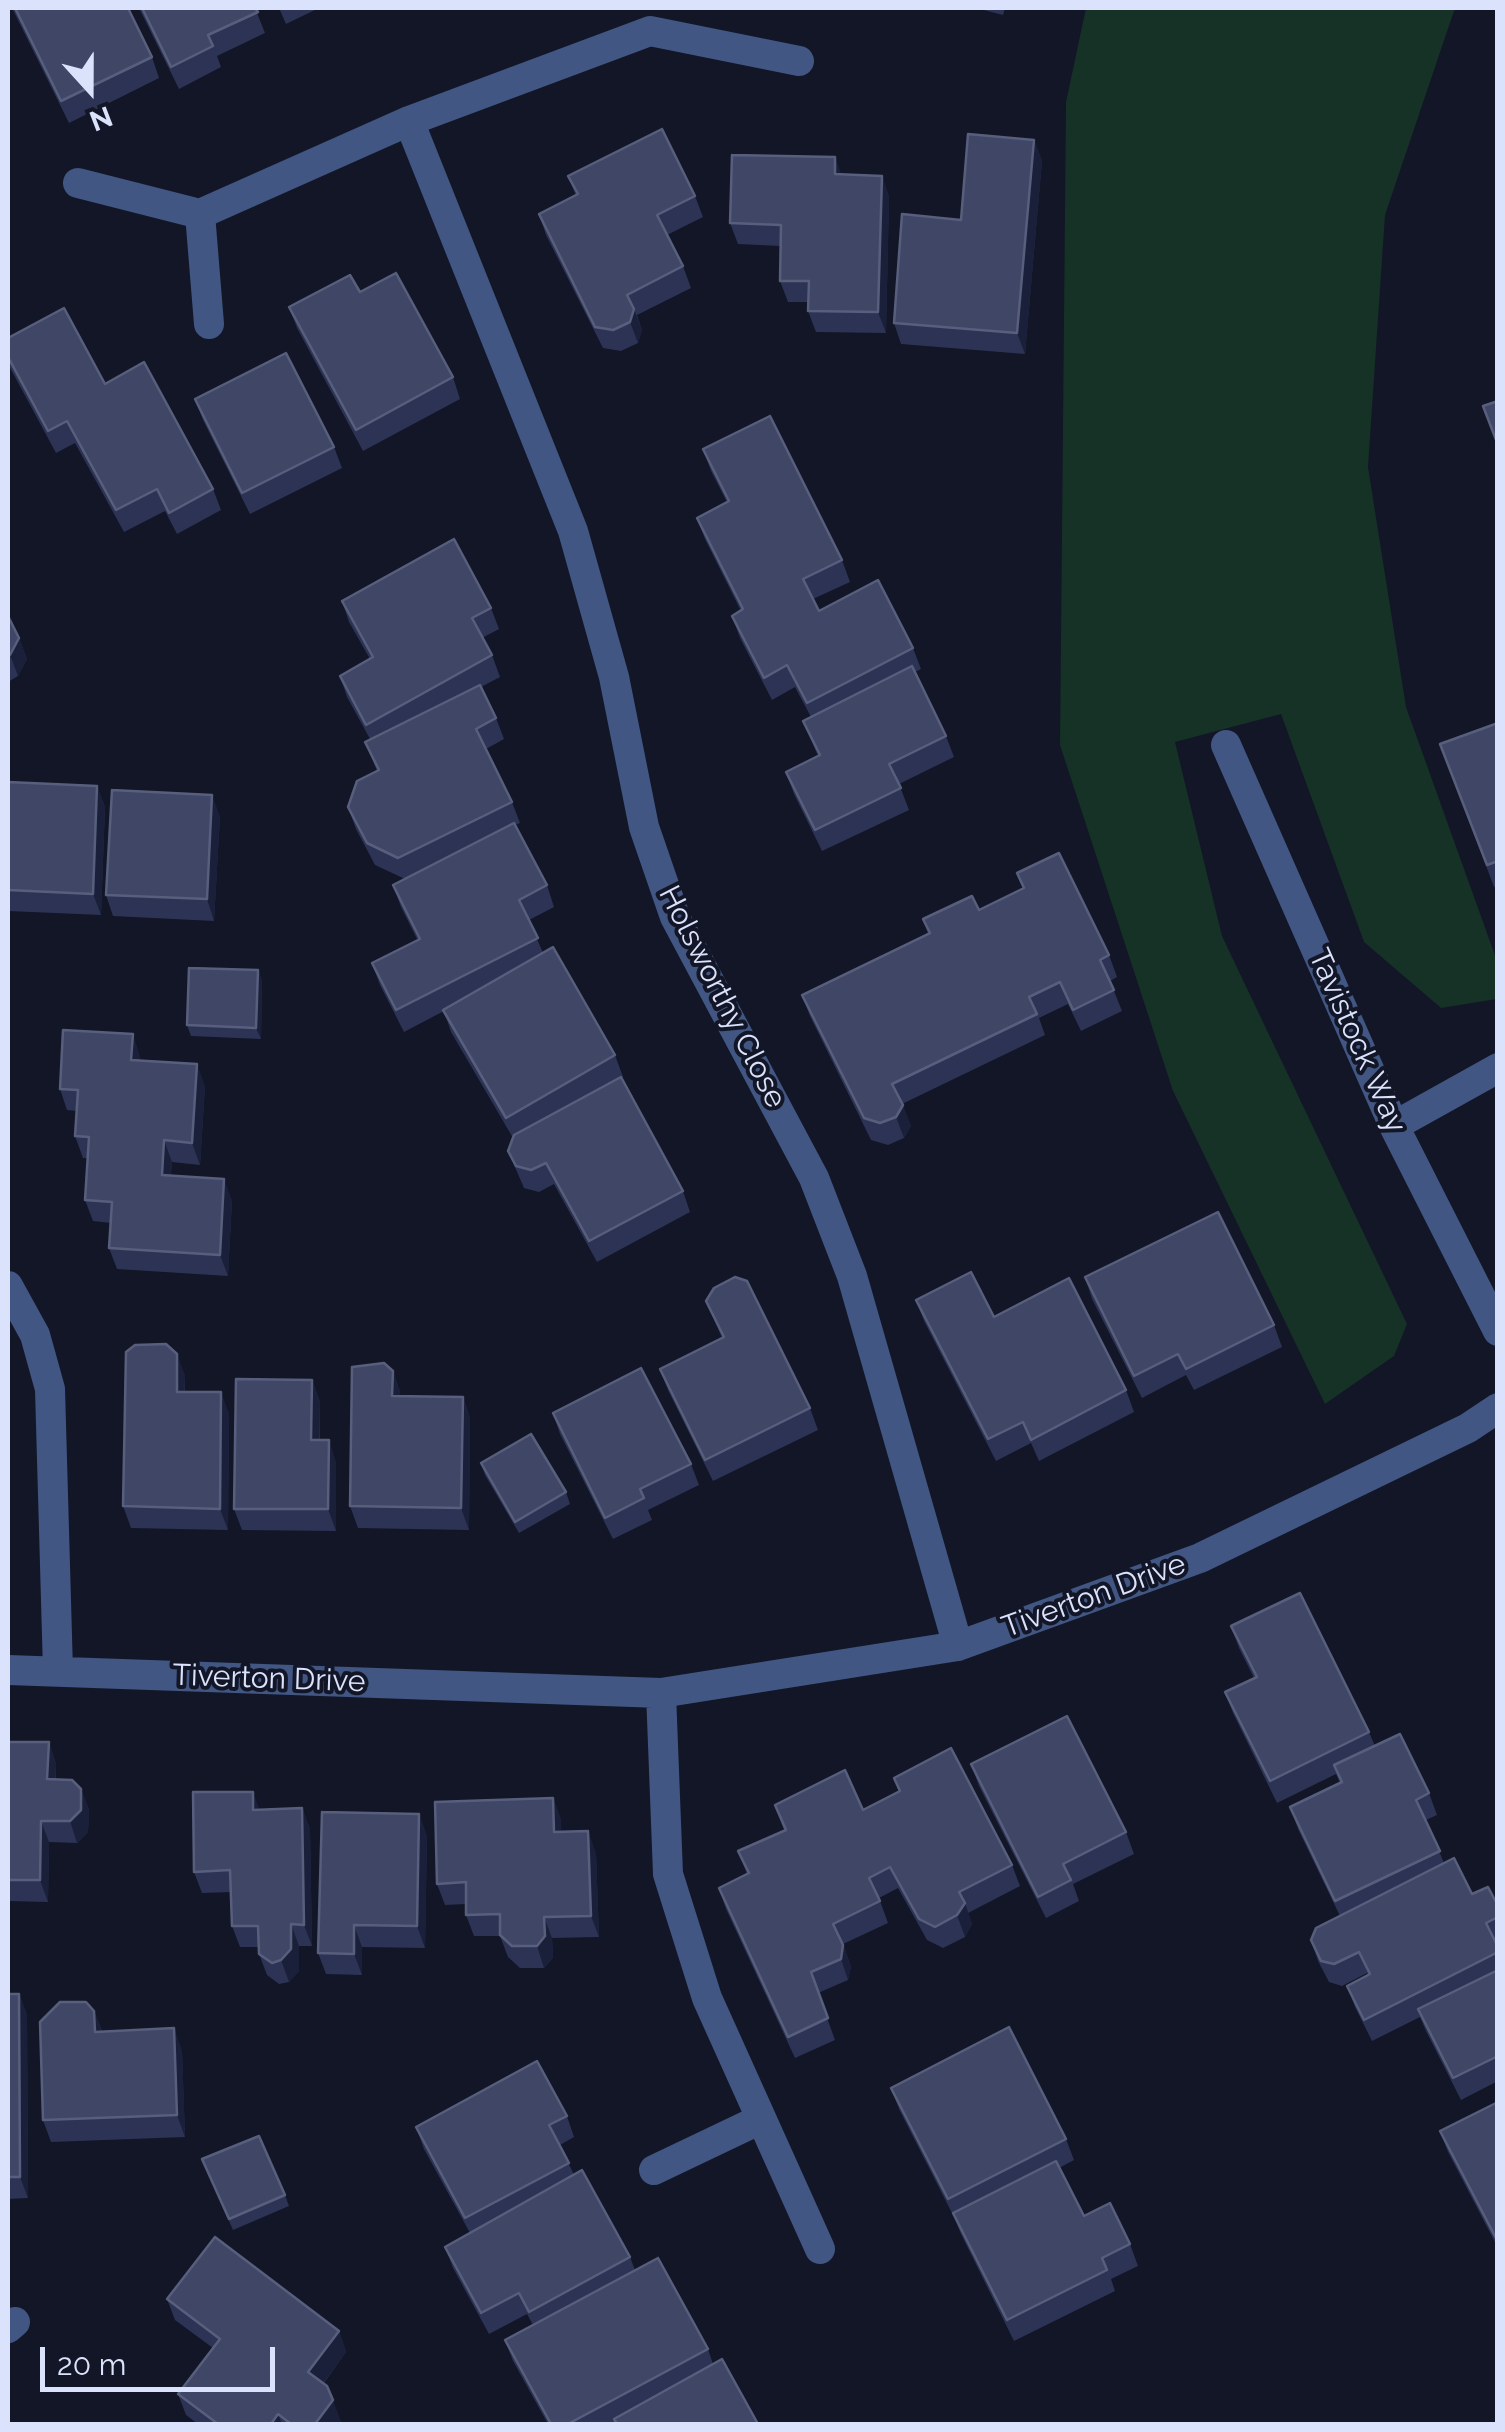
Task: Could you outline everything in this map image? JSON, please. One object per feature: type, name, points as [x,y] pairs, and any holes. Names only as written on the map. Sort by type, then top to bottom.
[{"type":"street","points":[[78,184],[200,214],[651,19],[800,61]]},
{"type":"street","name":"Holsworthy Close","points":[[408,121],[573,531],[614,678],[644,828],[674,916],[814,1178],[852,1276],[958,1646]]},
{"type":"street","points":[[200,214],[208,324]]},
{"type":"street","name":"Tavistock Way","points":[[1226,746],[1394,1126],[1498,1332]]},
{"type":"street","points":[[1394,1126],[1498,1068]]},
{"type":"street","points":[[8,1286],[34,1335],[50,1389],[58,1671]]},
{"type":"street","name":"Tiverton Drive","points":[[8,1670],[661,1693],[958,1646],[1200,1558],[1468,1428],[1498,1408]]},
{"type":"street","points":[[661,1693],[668,1874],[706,1998],[820,2249]]},
{"type":"street","points":[[654,2170],[762,2119]]},
{"type":"green space","points":[[1086,8],[1455,8],[1385,215],[1368,467],[1406,707],[1497,961],[1497,999],[1441,1008],[1364,942],[1281,714],[1175,742],[1222,936],[1407,1324],[1394,1356],[1325,1404],[1173,1091],[1060,745],[1066,102]]},
{"type":"building","points":[[15,8],[128,8],[152,57],[61,101]]},
{"type":"building","points":[[142,8],[255,8],[258,12],[208,35],[213,46],[171,67]]},
{"type":"building","points":[[662,129],[695,196],[657,215],[683,266],[627,295],[634,309],[630,322],[613,330],[595,327],[539,214],[578,194],[568,176]]},
{"type":"building","points":[[968,134],[1034,140],[1017,333],[894,323],[902,214],[961,220]]},
{"type":"building","points":[[732,155],[835,157],[835,174],[882,176],[878,312],[808,311],[809,281],[780,281],[781,225],[730,223]]},
{"type":"building","points":[[396,273],[453,377],[356,430],[289,307],[350,275],[360,292]]},
{"type":"building","points":[[64,308],[105,384],[144,362],[213,489],[169,513],[157,489],[116,510],[67,421],[48,431],[8,357],[8,338]]},
{"type":"building","points":[[286,353],[334,447],[242,493],[195,399]]},
{"type":"building","points":[[1498,401],[1498,445],[1483,406]]},
{"type":"building","points":[[770,416],[842,560],[803,579],[819,611],[878,580],[913,648],[807,703],[787,665],[764,678],[732,616],[743,609],[697,518],[729,501],[703,449]]},
{"type":"building","points":[[454,539],[491,608],[472,618],[492,655],[366,725],[340,676],[373,657],[342,601]]},
{"type":"building","points":[[8,616],[19,638],[8,656]]},
{"type":"building","points":[[912,666],[946,736],[889,764],[901,788],[815,830],[786,772],[820,755],[803,721]]},
{"type":"building","points":[[480,685],[496,718],[476,729],[512,802],[398,858],[367,843],[348,807],[357,781],[379,770],[365,742]]},
{"type":"building","points":[[1498,723],[1498,861],[1487,865],[1440,744]]},
{"type":"building","points":[[8,782],[97,786],[93,894],[8,890]]},
{"type":"building","points":[[112,790],[212,795],[207,899],[106,895]]},
{"type":"building","points":[[514,823],[547,885],[519,900],[538,938],[396,1010],[372,963],[420,939],[393,885]]},
{"type":"building","points":[[1059,853],[1109,955],[1100,960],[1114,990],[1073,1010],[1060,982],[1029,997],[1037,1014],[892,1084],[903,1105],[896,1117],[880,1123],[864,1118],[802,995],[930,933],[923,919],[972,896],[979,910],[1024,888],[1017,873]]},
{"type":"building","points":[[553,947],[615,1055],[506,1118],[443,1010]]},
{"type":"building","points":[[189,968],[258,970],[256,1028],[187,1025]]},
{"type":"building","points":[[63,1030],[133,1034],[131,1060],[197,1064],[192,1143],[164,1140],[162,1175],[224,1179],[220,1255],[109,1248],[112,1202],[85,1200],[89,1137],[75,1136],[78,1090],[60,1089]]},
{"type":"building","points":[[621,1077],[683,1191],[589,1241],[546,1163],[531,1170],[516,1166],[508,1151],[514,1135]]},
{"type":"building","points":[[1218,1212],[1274,1325],[1186,1369],[1178,1354],[1134,1376],[1085,1277]]},
{"type":"building","points":[[971,1272],[994,1317],[1069,1278],[1126,1390],[1031,1440],[1023,1422],[988,1439],[916,1300]]},
{"type":"building","points":[[735,1277],[747,1281],[810,1408],[705,1460],[660,1369],[724,1337],[706,1301],[714,1288]]},
{"type":"building","points":[[166,1344],[177,1354],[177,1392],[221,1392],[220,1509],[123,1506],[126,1352],[135,1345]]},
{"type":"building","points":[[384,1363],[393,1371],[392,1396],[463,1397],[461,1508],[350,1506],[352,1367]]},
{"type":"building","points":[[641,1368],[691,1464],[640,1489],[644,1498],[605,1518],[553,1413]]},
{"type":"building","points":[[236,1379],[312,1380],[311,1440],[329,1440],[328,1509],[234,1509]]},
{"type":"building","points":[[531,1434],[566,1492],[515,1522],[481,1463]]},
{"type":"building","points":[[1300,1593],[1369,1732],[1270,1781],[1225,1692],[1257,1677],[1231,1626]]},
{"type":"building","points":[[1067,1716],[1126,1832],[1063,1864],[1071,1880],[1038,1897],[971,1764]]},
{"type":"building","points":[[1400,1734],[1429,1793],[1416,1800],[1440,1851],[1335,1901],[1290,1807],[1342,1782],[1334,1765]]},
{"type":"building","points":[[8,1742],[49,1742],[47,1779],[72,1780],[81,1789],[81,1810],[70,1821],[41,1821],[40,1880],[8,1880]]},
{"type":"building","points":[[951,1748],[1012,1865],[959,1892],[965,1903],[957,1915],[935,1927],[919,1919],[890,1867],[869,1878],[880,1901],[833,1924],[843,1945],[841,1959],[811,1972],[828,2018],[788,2037],[719,1888],[749,1873],[738,1851],[786,1830],[775,1805],[845,1770],[863,1810],[900,1791],[894,1778]]},
{"type":"building","points":[[193,1792],[253,1792],[253,1810],[302,1808],[304,1925],[291,1924],[291,1949],[281,1960],[272,1963],[259,1954],[258,1926],[232,1926],[230,1870],[194,1872]]},
{"type":"building","points":[[553,1798],[554,1832],[588,1831],[591,1916],[544,1917],[545,1936],[537,1946],[512,1946],[500,1935],[500,1914],[466,1915],[466,1882],[437,1884],[435,1802]]},
{"type":"building","points":[[322,1812],[419,1814],[417,1926],[354,1925],[354,1954],[318,1953]]},
{"type":"building","points":[[1454,1858],[1472,1894],[1488,1887],[1498,1906],[1498,1917],[1486,1923],[1498,1952],[1364,2020],[1347,1986],[1370,1974],[1359,1952],[1334,1964],[1321,1961],[1311,1940],[1316,1928]]},
{"type":"building","points":[[1498,1970],[1498,2056],[1453,2078],[1418,2009]]},
{"type":"building","points":[[8,1994],[19,1994],[20,2177],[8,2177]]},
{"type":"building","points":[[60,2002],[86,2002],[94,2011],[95,2032],[174,2028],[177,2115],[43,2120],[40,2022]]},
{"type":"building","points":[[1009,2027],[1066,2139],[948,2199],[891,2088]]},
{"type":"building","points":[[537,2061],[567,2116],[549,2125],[569,2163],[465,2218],[416,2127]]},
{"type":"building","points":[[1498,2102],[1498,2242],[1440,2131]]},
{"type":"building","points":[[259,2136],[285,2195],[229,2219],[202,2159]]},
{"type":"building","points":[[1056,2161],[1084,2216],[1110,2203],[1130,2244],[1102,2258],[1107,2270],[1007,2320],[953,2213]]},
{"type":"building","points":[[582,2170],[630,2257],[529,2312],[519,2293],[481,2313],[445,2247]]},
{"type":"building","points":[[215,2237],[339,2331],[308,2372],[327,2386],[333,2400],[315,2424],[291,2424],[278,2414],[271,2424],[218,2424],[178,2394],[220,2339],[167,2299]]},
{"type":"building","points":[[658,2258],[708,2349],[568,2424],[551,2424],[505,2340]]},
{"type":"building","points":[[722,2359],[758,2424],[617,2424],[614,2419]]}]
